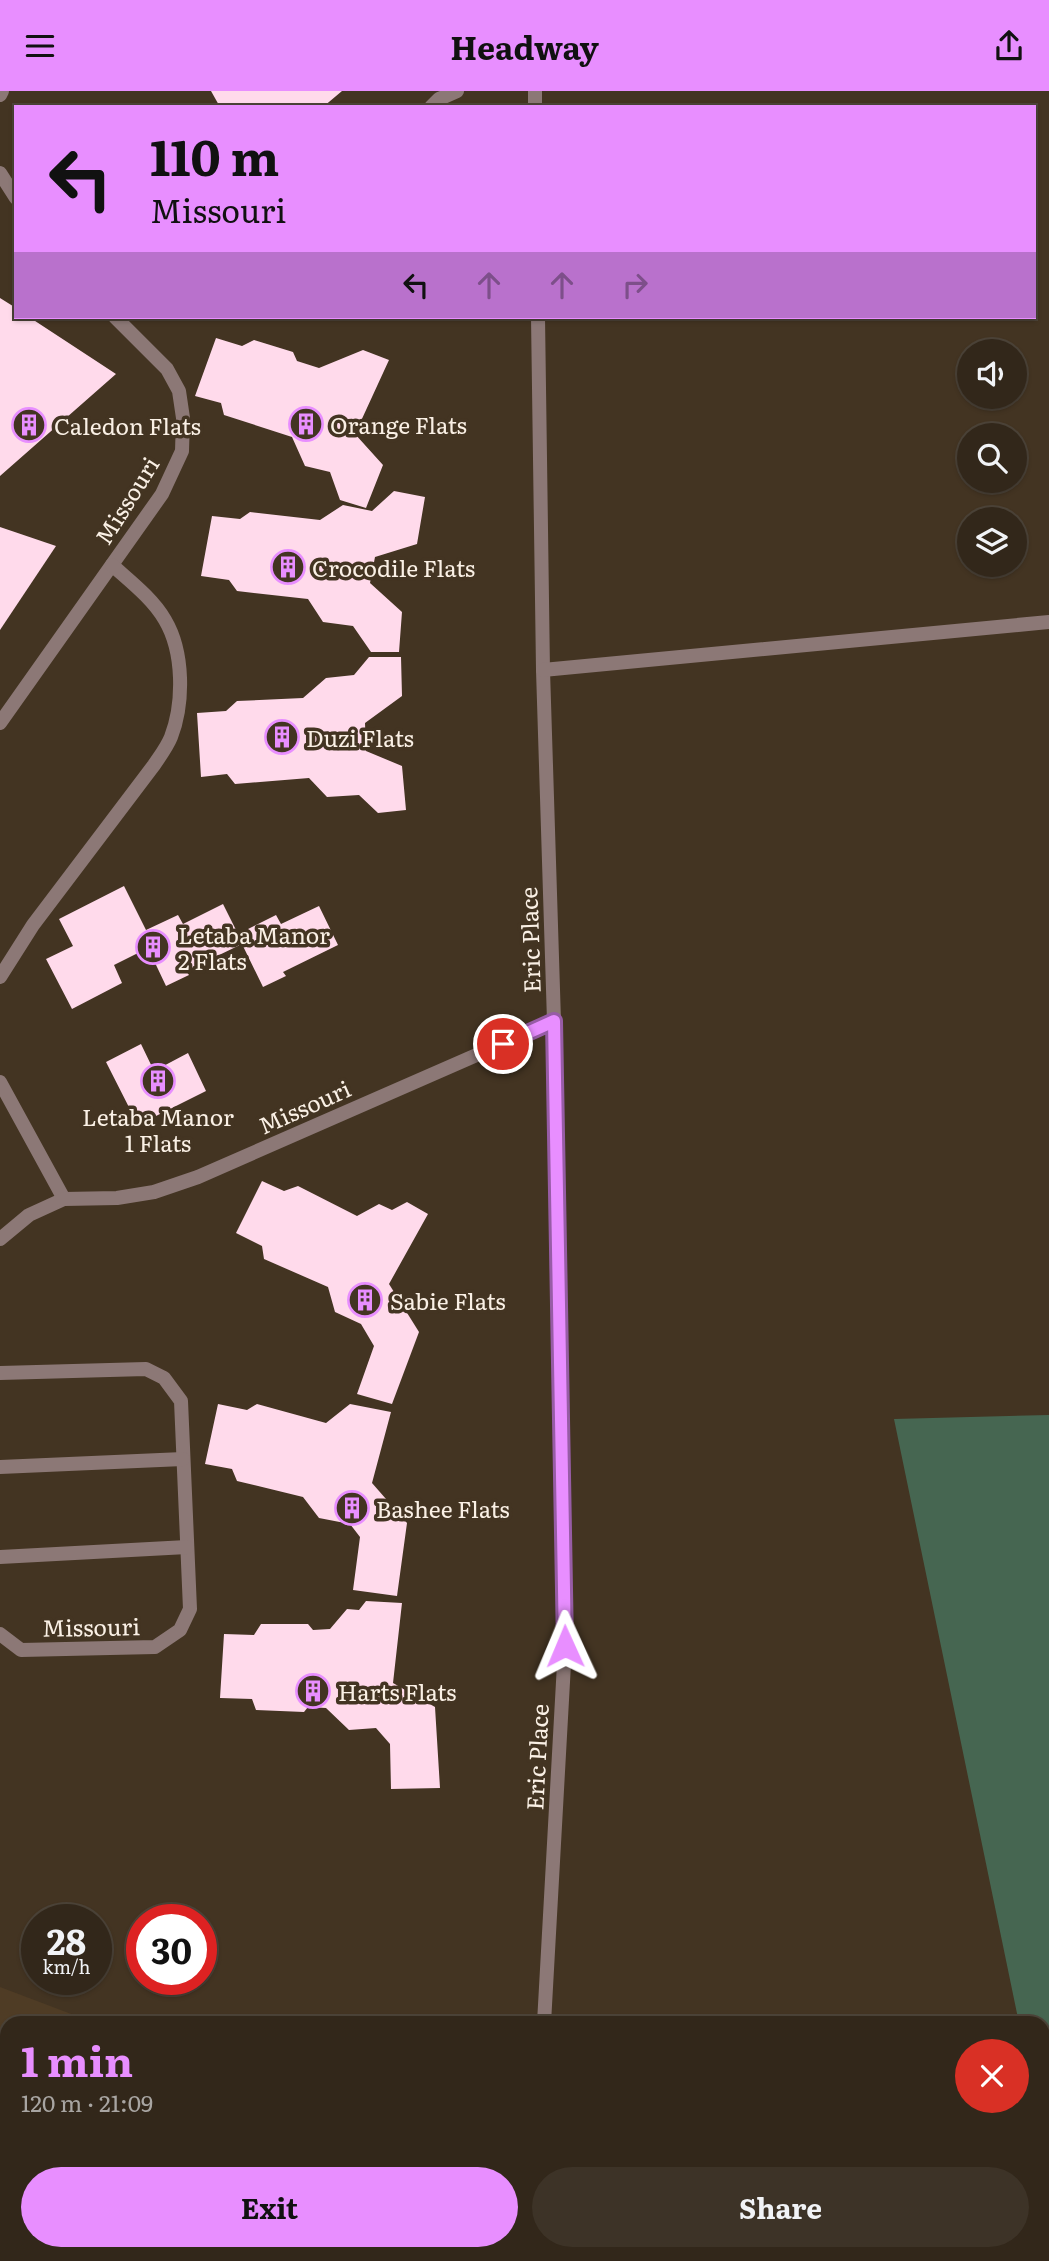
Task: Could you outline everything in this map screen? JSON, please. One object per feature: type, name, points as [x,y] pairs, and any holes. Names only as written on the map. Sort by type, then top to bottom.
[{"type":"street","points":[[433,105],[439,99],[457,91]]},
{"type":"street","points":[[0,173],[14,195]]},
{"type":"street","name":"Missouri","points":[[0,723],[162,494],[182,451],[183,418],[179,391],[167,369],[117,319]]},
{"type":"street","name":"Eric Place","points":[[538,319],[543,670],[554,1021],[565,1646],[544,2016]]},
{"type":"street","name":"Missouri","points":[[0,977],[33,925],[155,765],[171,738],[178,709],[176,641],[164,618],[144,594],[112,565]]},
{"type":"street","points":[[543,670],[1049,622]]},
{"type":"street","name":"Missouri","points":[[0,1239],[29,1215],[64,1199],[117,1198],[154,1192],[198,1177],[554,1021]]},
{"type":"street","points":[[0,1082],[64,1199]]},
{"type":"street","name":"Missouri","points":[[0,1373],[146,1369],[164,1378],[181,1401],[190,1609],[180,1630],[155,1647],[21,1650],[0,1635]]},
{"type":"street","points":[[0,1467],[183,1459]]},
{"type":"street","points":[[0,1557],[187,1547]]},
{"type":"shaded area","points":[[0,1987],[21,1995],[77,2016],[0,2016]]},
{"type":"green space","points":[[1049,1415],[1049,2016],[1018,2016],[894,1419]]},
{"type":"building","points":[[211,91],[342,91],[325,105],[219,105]]},
{"type":"building","name":"Caledon Flats","points":[[0,298],[14,307],[14,319],[32,319],[116,374],[0,476]]},
{"type":"building","name":"Orange Flats","points":[[216,338],[242,346],[254,340],[293,352],[297,361],[319,368],[363,350],[389,360],[355,434],[383,465],[366,508],[340,500],[330,472],[305,466],[292,437],[224,415],[221,403],[195,396]]},
{"type":"building","name":"Crocodile Flats","points":[[394,491],[425,497],[417,544],[375,557],[370,583],[402,612],[399,652],[371,652],[353,626],[323,622],[308,599],[237,591],[229,580],[201,576],[212,516],[240,519],[250,512],[320,520],[343,505],[372,511]]},
{"type":"building","points":[[0,527],[56,546],[0,630]]},
{"type":"building","name":"Duzi Flats","points":[[369,657],[401,657],[402,696],[365,723],[366,751],[402,766],[406,810],[378,813],[359,795],[327,797],[309,778],[235,784],[227,774],[201,777],[197,713],[226,711],[237,701],[303,698],[326,678],[354,675]]},
{"type":"building","name":"Letaba Manor 2 Flats","points":[[124,886],[146,930],[178,915],[183,924],[223,904],[238,934],[276,915],[281,924],[319,906],[338,945],[283,972],[286,976],[263,987],[242,944],[186,971],[189,975],[166,986],[148,948],[114,965],[122,983],[72,1009],[46,959],[73,946],[59,919]]},
{"type":"building","name":"Letaba Manor 1 Flats","points":[[141,1044],[154,1071],[188,1053],[206,1091],[138,1125],[106,1062]]},
{"type":"building","name":"Sabie Flats","points":[[262,1181],[284,1191],[298,1186],[357,1216],[379,1204],[392,1210],[407,1202],[428,1214],[389,1284],[419,1332],[392,1404],[357,1394],[374,1346],[361,1324],[335,1312],[328,1287],[264,1259],[262,1246],[236,1233]]},
{"type":"building","name":"Bashee Flats","points":[[218,1404],[247,1410],[257,1404],[326,1423],[350,1404],[391,1412],[372,1483],[407,1523],[397,1596],[353,1590],[360,1537],[350,1524],[319,1518],[303,1497],[237,1481],[232,1469],[205,1464]]},
{"type":"building","name":"Harts Flats","points":[[366,1601],[402,1603],[393,1683],[435,1707],[440,1788],[391,1789],[390,1744],[376,1728],[349,1730],[326,1708],[308,1707],[304,1712],[256,1710],[252,1699],[220,1698],[224,1634],[254,1635],[261,1624],[308,1624],[313,1630],[330,1629],[347,1609],[359,1610]]},
{"type":"place","name":"Orange Flats","points":[[306,424]]},
{"type":"place","name":"Caledon Flats","points":[[29,425]]},
{"type":"place","name":"Crocodile Flats","points":[[288,567]]},
{"type":"place","name":"Duzi Flats","points":[[282,737]]},
{"type":"place","name":"Letaba Manor 2 Flats","points":[[153,947]]},
{"type":"place","name":"Letaba Manor 1 Flats","points":[[158,1081]]},
{"type":"place","name":"Sabie Flats","points":[[365,1300]]},
{"type":"place","name":"Bashee Flats","points":[[352,1508]]},
{"type":"place","name":"Harts Flats","points":[[313,1691]]},
{"type":"route","points":[[503,1044],[554,1021],[565,1646]]}]
